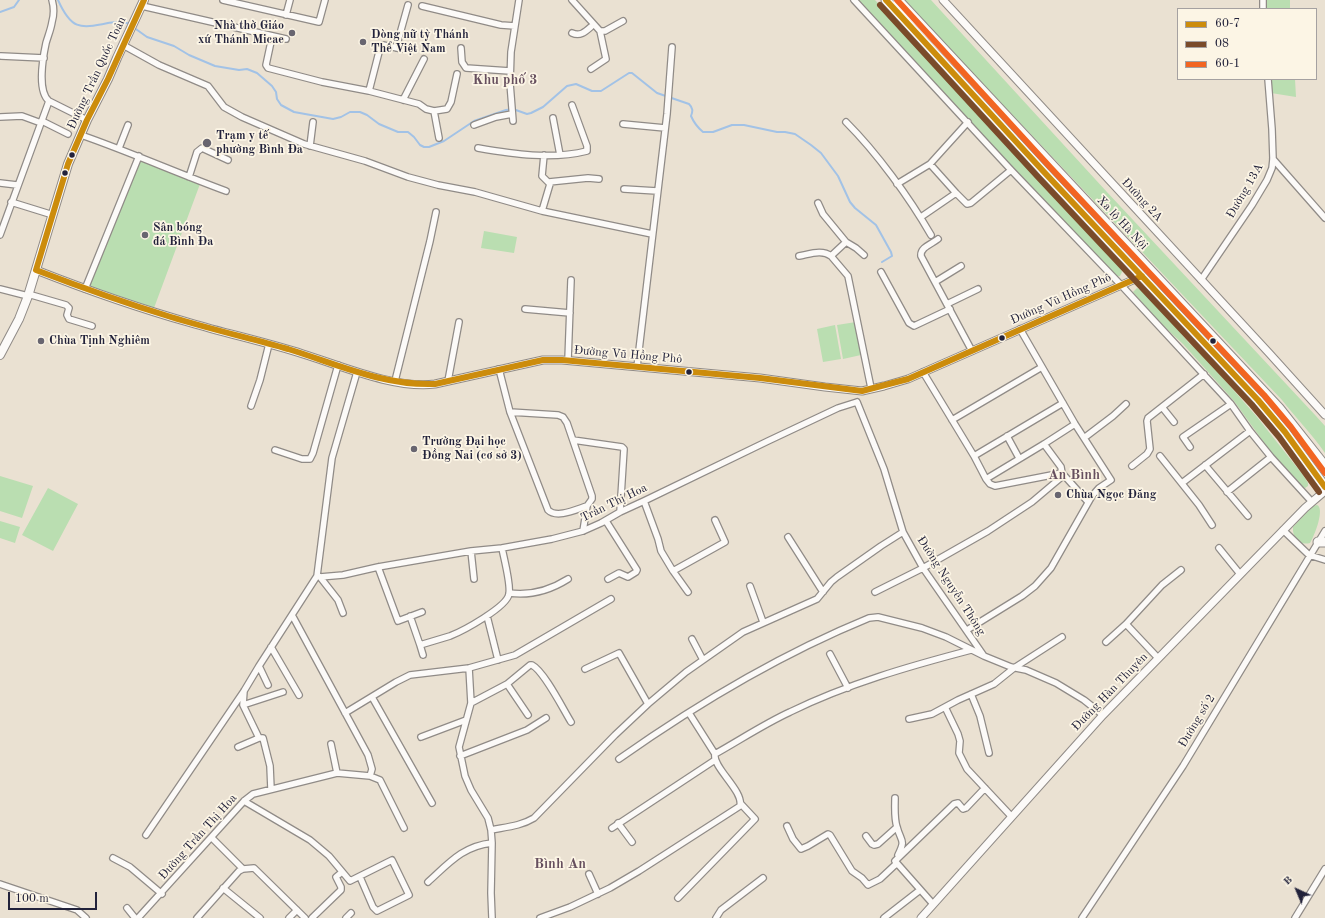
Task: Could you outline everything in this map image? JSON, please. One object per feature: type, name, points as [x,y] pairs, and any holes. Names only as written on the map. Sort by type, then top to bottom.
[{"type":"highway","name":"Xa lộ Hà Nội","points":[[886,0],[1044,172],[1258,400],[1285,432],[1325,487]]},
{"type":"highway","name":"Xa lộ Hà Nội","points":[[898,0],[1273,402],[1325,466]]},
{"type":"main road","name":"Đường Trần Quốc Toản","points":[[0,355],[19,319],[28,295],[68,164],[87,120],[108,80],[143,3]]},
{"type":"street","points":[[52,0],[53,21],[46,44],[42,77],[43,89],[46,99],[87,120]]},
{"type":"street","points":[[223,0],[319,22],[324,0]]},
{"type":"street","points":[[286,15],[290,0]]},
{"type":"street","points":[[513,121],[510,71],[511,52],[519,0]]},
{"type":"street","points":[[572,0],[600,31],[606,59],[591,69]]},
{"type":"street","points":[[854,0],[1011,170],[1204,374],[1231,404],[1271,457],[1312,502]]},
{"type":"street","name":"Đường 2A","points":[[942,0],[1325,415]]},
{"type":"street","points":[[143,3],[286,39]]},
{"type":"street","points":[[368,91],[380,48],[383,45],[399,48],[408,5]]},
{"type":"street","points":[[422,6],[501,25],[515,26]]},
{"type":"street","points":[[600,31],[604,31],[623,21]]},
{"type":"street","points":[[572,33],[581,34],[593,25]]},
{"type":"street","points":[[272,36],[266,65],[268,68],[419,104],[426,109],[434,111],[447,109],[451,102],[457,74]]},
{"type":"street","points":[[123,45],[159,65],[208,86],[224,107],[242,117],[310,146],[365,161],[408,177],[438,185],[475,192],[542,211],[652,234]]},
{"type":"street","points":[[637,367],[668,101],[672,47]]},
{"type":"street","points":[[461,48],[462,62],[466,68],[510,71]]},
{"type":"street","points":[[1,56],[44,58]]},
{"type":"street","points":[[403,100],[424,59]]},
{"type":"street","name":"Đường 13A","points":[[1201,280],[1252,205],[1267,180],[1272,168],[1273,159],[1268,80]]},
{"type":"street","points":[[0,235],[17,185],[49,101]]},
{"type":"street","points":[[478,148],[544,155],[576,154],[588,150],[572,105]]},
{"type":"street","points":[[434,111],[439,138]]},
{"type":"street","points":[[474,125],[496,117],[512,114]]},
{"type":"street","points":[[0,117],[22,116],[42,122],[68,134]]},
{"type":"street","points":[[553,118],[560,155]]},
{"type":"street","points":[[310,146],[313,122]]},
{"type":"street","points":[[846,122],[873,152],[921,217],[931,235]]},
{"type":"street","points":[[897,184],[930,164],[968,122]]},
{"type":"street","points":[[623,124],[665,128]]},
{"type":"street","points":[[119,148],[128,125]]},
{"type":"street","points":[[81,135],[119,148],[226,191]]},
{"type":"street","points":[[189,177],[199,148],[228,160]]},
{"type":"street","points":[[542,211],[550,186],[549,182],[542,176],[544,155]]},
{"type":"street","points":[[85,289],[139,156]]},
{"type":"street","points":[[1273,159],[1325,218]]},
{"type":"street","points":[[930,164],[966,203],[971,204],[1011,170]]},
{"type":"street","points":[[549,182],[588,178],[599,180]]},
{"type":"street","points":[[0,183],[17,185]]},
{"type":"street","points":[[624,188],[657,191]]},
{"type":"street","points":[[921,217],[956,193]]},
{"type":"street","points":[[11,202],[53,215]]},
{"type":"street","points":[[818,203],[823,214],[846,242],[864,255]]},
{"type":"street","points":[[395,381],[436,212]]},
{"type":"street","points":[[938,239],[922,250],[921,253],[948,307],[972,350]]},
{"type":"street","points":[[832,256],[846,242]]},
{"type":"street","points":[[800,256],[826,252],[832,256],[848,276],[870,388]]},
{"type":"street","points":[[935,282],[961,266]]},
{"type":"street","name":"Đường Vũ Hồng Phô","points":[[36,270],[85,289],[189,323],[269,344],[356,372],[423,386],[543,360],[568,360],[760,378],[825,387],[862,390],[899,382],[1142,276]]},
{"type":"street","points":[[881,272],[910,323],[914,326],[978,288]]},
{"type":"street","points":[[568,360],[571,280]]},
{"type":"street","points":[[0,288],[66,305],[69,308],[66,315],[69,319],[92,326]]},
{"type":"street","points":[[525,309],[570,313]]},
{"type":"street","points":[[448,381],[459,322]]},
{"type":"street","points":[[967,630],[1022,596],[1035,586],[1055,562],[1088,502],[1099,488],[1111,480],[1075,424],[1020,329]]},
{"type":"street","points":[[251,406],[260,380],[269,344]]},
{"type":"street","points":[[275,450],[302,459],[310,459],[338,365]]},
{"type":"street","points":[[952,420],[1042,367]]},
{"type":"street","points":[[499,369],[510,412],[548,510],[550,513],[556,514],[565,513],[587,506]]},
{"type":"street","points":[[146,835],[244,691],[258,666],[318,576],[332,458],[356,372]]},
{"type":"street","points":[[923,372],[990,484],[995,486],[1063,474]]},
{"type":"street","points":[[1132,466],[1147,454],[1150,449],[1148,418],[1204,374]]},
{"type":"street","points":[[857,402],[862,390]]},
{"type":"street","name":"Trần Thị Hoa","points":[[318,576],[343,575],[378,567],[552,539],[583,531],[838,408],[857,402]]},
{"type":"street","name":"Đường Nguyễn Thông","points":[[857,402],[884,469],[903,532],[923,568],[984,656]]},
{"type":"street","points":[[974,456],[1063,403]]},
{"type":"street","points":[[1084,438],[1126,404]]},
{"type":"street","points":[[1190,447],[1183,437],[1231,404]]},
{"type":"street","points":[[1162,407],[1174,422]]},
{"type":"street","points":[[510,412],[558,415],[567,423],[592,496],[592,499],[587,506],[583,531]]},
{"type":"street","points":[[986,479],[1075,424]]},
{"type":"street","points":[[1182,483],[1250,431]]},
{"type":"street","points":[[1007,436],[1019,458]]},
{"type":"street","points":[[573,440],[622,447],[624,449],[620,512]]},
{"type":"street","points":[[1044,444],[1061,467],[1063,474],[1088,502]]},
{"type":"street","points":[[1160,456],[1199,505],[1212,524]]},
{"type":"street","points":[[1227,492],[1271,457]]},
{"type":"street","points":[[1205,465],[1248,516]]},
{"type":"street","points":[[875,592],[923,568],[988,531],[1032,502],[1063,474]]},
{"type":"street","name":"Đường Hàn Thuyên","points":[[920,918],[1103,715],[1283,530],[1325,491]]},
{"type":"street","points":[[644,501],[661,551],[688,592]]},
{"type":"street","points":[[673,571],[725,542],[715,520]]},
{"type":"street","points":[[606,521],[637,570],[628,577],[618,573],[608,580]]},
{"type":"street","points":[[1283,530],[1309,555],[1325,560]]},
{"type":"street","name":"Đường số 2","points":[[1082,918],[1183,766],[1309,555],[1321,542],[1325,531]]},
{"type":"street","points":[[491,830],[518,825],[528,822],[534,818],[615,735],[648,704],[703,660],[743,632],[817,599],[837,577],[903,532]]},
{"type":"street","points":[[788,537],[823,592]]},
{"type":"street","points":[[420,644],[450,636],[487,616],[504,602],[509,593],[502,548]]},
{"type":"street","points":[[1219,548],[1240,574]]},
{"type":"street","points":[[471,551],[474,579]]},
{"type":"street","points":[[378,567],[398,621],[422,612]]},
{"type":"street","points":[[1106,642],[1126,624],[1162,586],[1181,570]]},
{"type":"street","points":[[318,576],[338,600],[343,613]]},
{"type":"street","points":[[509,593],[520,595],[534,594],[544,591],[568,579]]},
{"type":"street","points":[[750,586],[763,622]]},
{"type":"street","points":[[345,713],[410,675],[469,668],[514,656],[611,599]]},
{"type":"street","points":[[292,615],[368,755],[372,770],[370,776],[380,780],[404,828]]},
{"type":"street","points":[[410,616],[423,655]]},
{"type":"street","points":[[487,616],[498,660]]},
{"type":"street","points":[[619,759],[652,736],[750,676],[778,661],[869,618],[878,617],[922,628],[946,637],[984,656],[1014,668],[1026,670],[1056,683],[1084,700],[1103,715]]},
{"type":"street","points":[[1126,624],[1158,658]]},
{"type":"street","points":[[909,719],[932,714],[994,684],[1014,668],[1062,637]]},
{"type":"street","points":[[692,639],[703,660]]},
{"type":"street","points":[[271,647],[299,695]]},
{"type":"street","points":[[612,828],[715,757],[789,712],[848,688],[911,666],[972,650]]},
{"type":"street","points":[[585,669],[619,653],[648,704]]},
{"type":"street","points":[[830,654],[848,688]]},
{"type":"street","points":[[471,703],[507,684],[530,665],[534,665],[548,684],[571,722]]},
{"type":"street","points":[[258,666],[268,685]]},
{"type":"street","points":[[469,668],[471,703],[459,747],[460,756],[469,786],[488,818],[491,830],[492,918]]},
{"type":"street","points":[[507,684],[528,715]]},
{"type":"street","points":[[244,691],[243,705],[259,738],[263,738],[270,766],[271,789]]},
{"type":"street","points":[[243,705],[283,692]]},
{"type":"street","points":[[971,694],[980,716],[990,753]]},
{"type":"street","points":[[372,697],[432,804]]},
{"type":"street","points":[[945,707],[958,734],[960,741],[959,753],[967,769],[1011,816]]},
{"type":"street","points":[[678,898],[755,819],[741,804],[734,789],[689,713]]},
{"type":"street","points":[[460,756],[527,730],[546,718]]},
{"type":"street","points":[[421,737],[466,720]]},
{"type":"street","points":[[238,747],[259,738]]},
{"type":"street","points":[[331,744],[338,773]]},
{"type":"street","name":"Đường Trần Thị Hoa","points":[[138,918],[162,894],[244,801],[254,794],[338,773],[370,776]]},
{"type":"street","points":[[787,826],[793,839],[801,849],[828,834],[830,835],[852,871],[871,885],[880,879],[954,804],[958,803],[963,809],[966,808],[985,788]]},
{"type":"street","points":[[895,798],[897,827],[902,839],[902,846],[896,862]]},
{"type":"street","points":[[244,801],[310,840],[328,856],[350,881],[392,860],[409,895],[377,911],[373,907],[360,877]]},
{"type":"street","points":[[540,918],[570,908],[639,871],[741,804]]},
{"type":"street","points":[[618,823],[632,842]]},
{"type":"street","points":[[866,836],[872,844],[878,844],[897,827]]},
{"type":"street","points":[[212,838],[243,868],[254,868],[304,918]]},
{"type":"street","points":[[428,882],[462,852],[473,847],[492,843]]},
{"type":"street","points":[[113,858],[130,867],[162,894]]},
{"type":"street","points":[[896,862],[933,904]]},
{"type":"street","points":[[197,918],[243,868]]},
{"type":"street","points":[[1295,918],[1325,869]]},
{"type":"street","points":[[312,918],[341,890],[336,877],[342,872]]},
{"type":"street","points":[[589,874],[598,894]]},
{"type":"street","points":[[716,918],[721,910],[763,878]]},
{"type":"street","points":[[0,884],[76,910],[86,918]]},
{"type":"street","points":[[223,888],[260,918]]},
{"type":"street","points":[[884,918],[920,890]]},
{"type":"street","points":[[127,908],[135,918]]},
{"type":"street","points":[[289,918],[297,910]]},
{"type":"street","points":[[346,918],[351,913]]},
{"type":"green space","points":[[857,0],[875,0],[904,30],[1119,261],[1122,272],[1120,276],[1116,277],[1113,275]]},
{"type":"green space","points":[[904,0],[931,0],[1106,191],[1325,426],[1325,453],[1282,400]]},
{"type":"green space","points":[[1264,0],[1290,0],[1290,8],[1264,8]]},
{"type":"green space","points":[[1270,80],[1295,80],[1296,97],[1271,93]]},
{"type":"green space","name":"Sân bóng đá Bình Đa","points":[[140,159],[200,184],[154,308],[89,287]]},
{"type":"green space","points":[[484,231],[517,237],[514,253],[481,248]]},
{"type":"green space","points":[[1137,288],[1149,295],[1189,343],[1202,354],[1257,417],[1303,475],[1308,483],[1308,486],[1305,488],[1302,486],[1270,451],[1234,401],[1183,344],[1159,322],[1133,292]]},
{"type":"green space","points":[[856,322],[861,355],[843,359],[837,325]]},
{"type":"green space","points":[[835,325],[841,359],[823,362],[817,329]]},
{"type":"green space","points":[[0,476],[33,486],[22,518],[0,511]]},
{"type":"green space","points":[[48,488],[78,504],[53,551],[22,535]]},
{"type":"green space","points":[[1317,505],[1319,507],[1320,516],[1312,539],[1310,543],[1306,544],[1300,542],[1295,537],[1293,527],[1313,506]]},
{"type":"green space","points":[[0,521],[20,527],[15,543],[0,538]]},
{"type":"waterway","points":[[0,12],[14,7],[19,0]]},
{"type":"waterway","points":[[58,0],[67,17],[77,25],[90,26],[119,22],[130,24]]},
{"type":"waterway","points":[[133,27],[147,37],[174,46],[189,55],[215,66],[239,70],[247,69],[257,73],[272,86],[281,105],[294,112],[333,119],[350,112],[360,112],[367,115],[379,124],[398,132],[408,132],[420,145],[424,147],[429,147],[444,141],[474,121],[506,110],[513,109],[527,114],[531,113],[543,107],[567,86],[576,84],[592,91],[601,91],[629,73],[632,73],[657,93],[689,104],[692,110],[691,116],[696,125],[703,132],[713,132],[732,125],[744,125],[795,134],[811,145],[821,153],[838,176],[850,202],[876,225],[892,256],[882,262]]},
{"type":"transit line","name":"60-7","points":[[36,270],[68,164],[87,120],[108,79],[144,0]]},
{"type":"transit line","name":"60-7","points":[[886,0],[1044,172],[1258,400],[1285,432],[1325,487]]},
{"type":"transit line","name":"60-1","points":[[897,0],[1050,167],[1264,395],[1291,427],[1325,473]]},
{"type":"transit line","name":"08","points":[[880,5],[1038,177],[1252,405],[1279,437],[1319,492]]},
{"type":"transit line","name":"60-7","points":[[36,270],[103,295],[200,326],[288,349],[360,373],[379,378],[416,384],[435,384],[543,360],[562,360],[760,378],[862,391],[908,379],[1142,276]]},
{"type":"place","name":"Nhà thờ Giáo xứ Thánh Micae","points":[[292,33]]},
{"type":"place","name":"Dòng nữ tỳ Thánh Thể Việt Nam","points":[[363,42]]},
{"type":"place","name":"Trạm y tế phường Bình Đa","points":[[207,143]]},
{"type":"place","name":"Sân bóng đá Bình Đa","points":[[145,235]]},
{"type":"place","name":"Chùa Tịnh Nghiêm","points":[[41,341]]},
{"type":"place","name":"Trường Đại học Đồng Nai (cơ sở 3)","points":[[414,449]]},
{"type":"place","name":"Chùa Ngọc Đăng","points":[[1058,495]]},
{"type":"district","name":"Khu phố 3","points":[[505,80]]},
{"type":"district","name":"An Bình","points":[[1074,475]]},
{"type":"district","name":"Bình An","points":[[560,864]]}]
